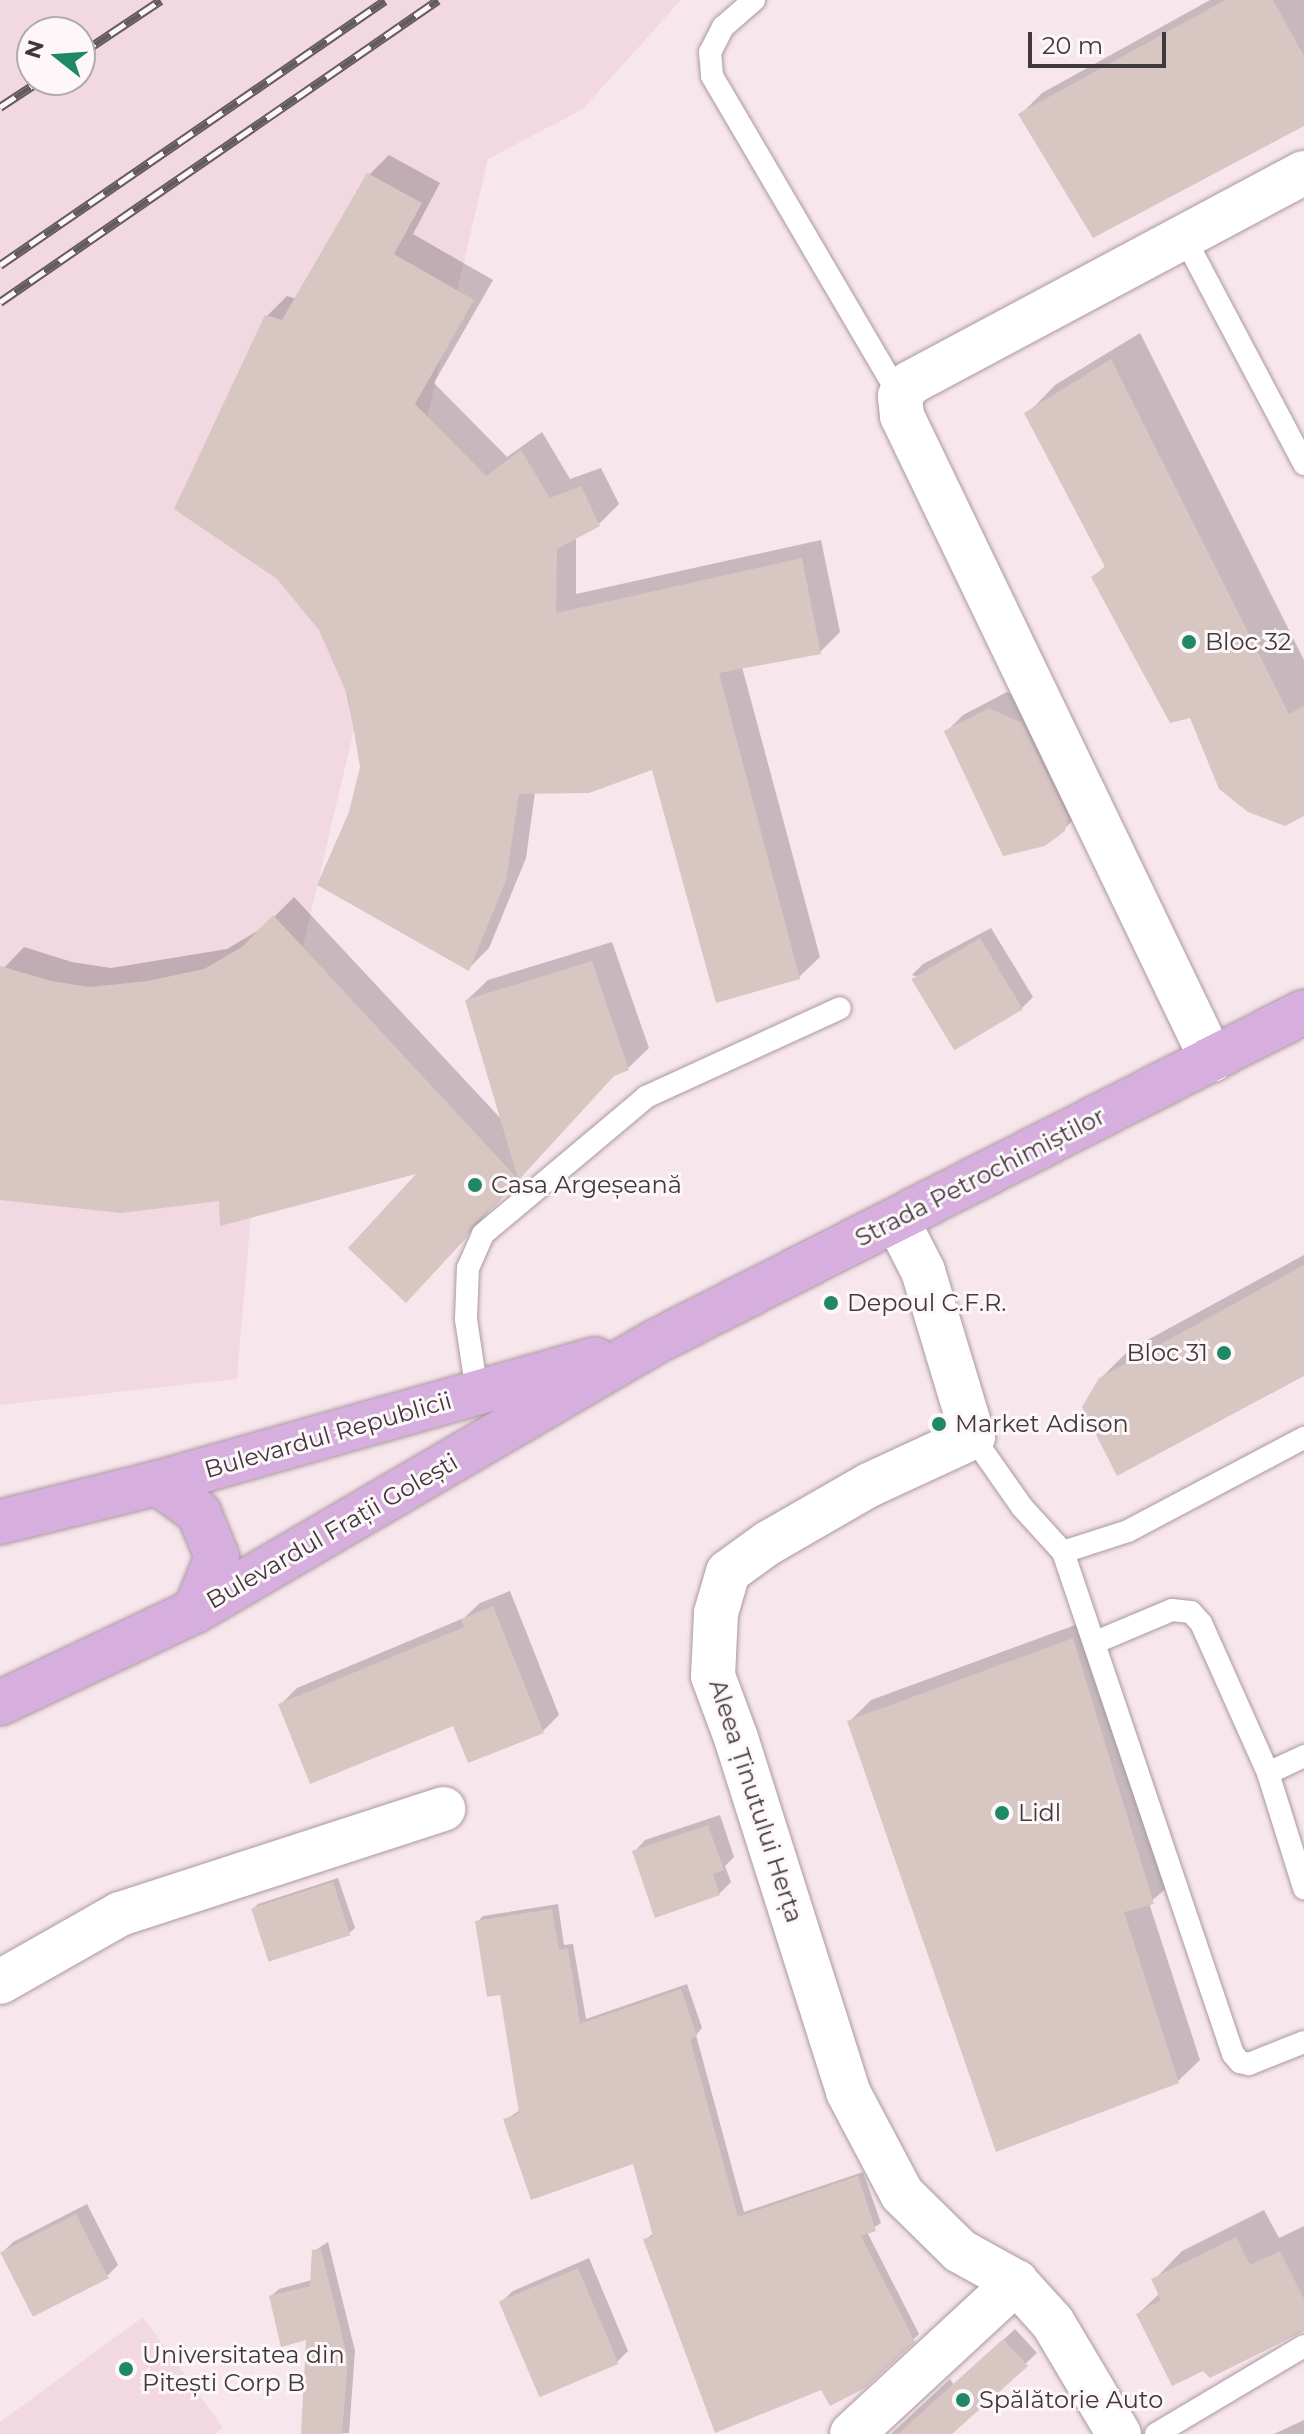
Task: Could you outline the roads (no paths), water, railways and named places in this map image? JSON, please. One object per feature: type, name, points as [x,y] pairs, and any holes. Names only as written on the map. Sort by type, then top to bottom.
[{"type":"main road","name":"Strada Petrochimiștilor","points":[[655,1342],[1304,1012]]},
{"type":"main road","name":"Bulevardul Republicii","points":[[0,1522],[158,1483],[655,1342]]},
{"type":"main road","name":"Bulevardul Frații Golești","points":[[0,1703],[195,1611],[655,1342]]},
{"type":"main road","points":[[158,1483],[199,1513],[217,1557],[195,1611]]},
{"type":"street","points":[[1212,1060],[902,416],[900,396],[910,383],[1304,173]]},
{"type":"street","points":[[897,1220],[923,1271],[973,1437]]},
{"type":"street","name":"Aleea Ținutului Herța","points":[[973,1437],[869,1485],[768,1543],[728,1572],[716,1613],[713,1676],[755,1797],[848,2092],[902,2194],[960,2251],[1016,2282],[1053,2323],[1119,2434]]},
{"type":"street","points":[[0,1982],[120,1914],[443,1809]]},
{"type":"street","points":[[852,2434],[1016,2282]]},
{"type":"lane","points":[[754,0],[723,27],[710,52],[712,76],[900,396]]},
{"type":"lane","points":[[1184,237],[1304,464]]},
{"type":"lane","points":[[477,1392],[466,1319],[468,1268],[483,1234],[646,1097],[840,1008]]},
{"type":"lane","points":[[973,1437],[1022,1507],[1063,1552],[1233,2054],[1240,2062],[1249,2064],[1304,2042]]},
{"type":"lane","points":[[1063,1552],[1128,1531],[1304,1438]]},
{"type":"lane","points":[[1096,1642],[1172,1610],[1191,1612],[1201,1623],[1268,1773],[1304,1888]]},
{"type":"lane","points":[[1268,1773],[1304,1756]]},
{"type":"lane","points":[[1156,2434],[1304,2346]]},
{"type":"railway","points":[[96,43],[161,0]]},
{"type":"railway","points":[[0,265],[385,0]]},
{"type":"railway","points":[[0,302],[438,0]]},
{"type":"railway","points":[[0,107],[17,96]]},
{"type":"place","name":"Bloc 32","points":[[1189,642]]},
{"type":"place","name":"Casa Argeșeană","points":[[475,1185]]},
{"type":"place","name":"Depoul C.F.R.","points":[[831,1303]]},
{"type":"place","name":"Bloc 31","points":[[1224,1353]]},
{"type":"place","name":"Market Adison","points":[[939,1424]]},
{"type":"place","name":"Lidl","points":[[1002,1813]]},
{"type":"place","name":"Universitatea din Pitești Corp B","points":[[126,2369]]},
{"type":"place","name":"Spălătorie Auto","points":[[963,2400]]}]
